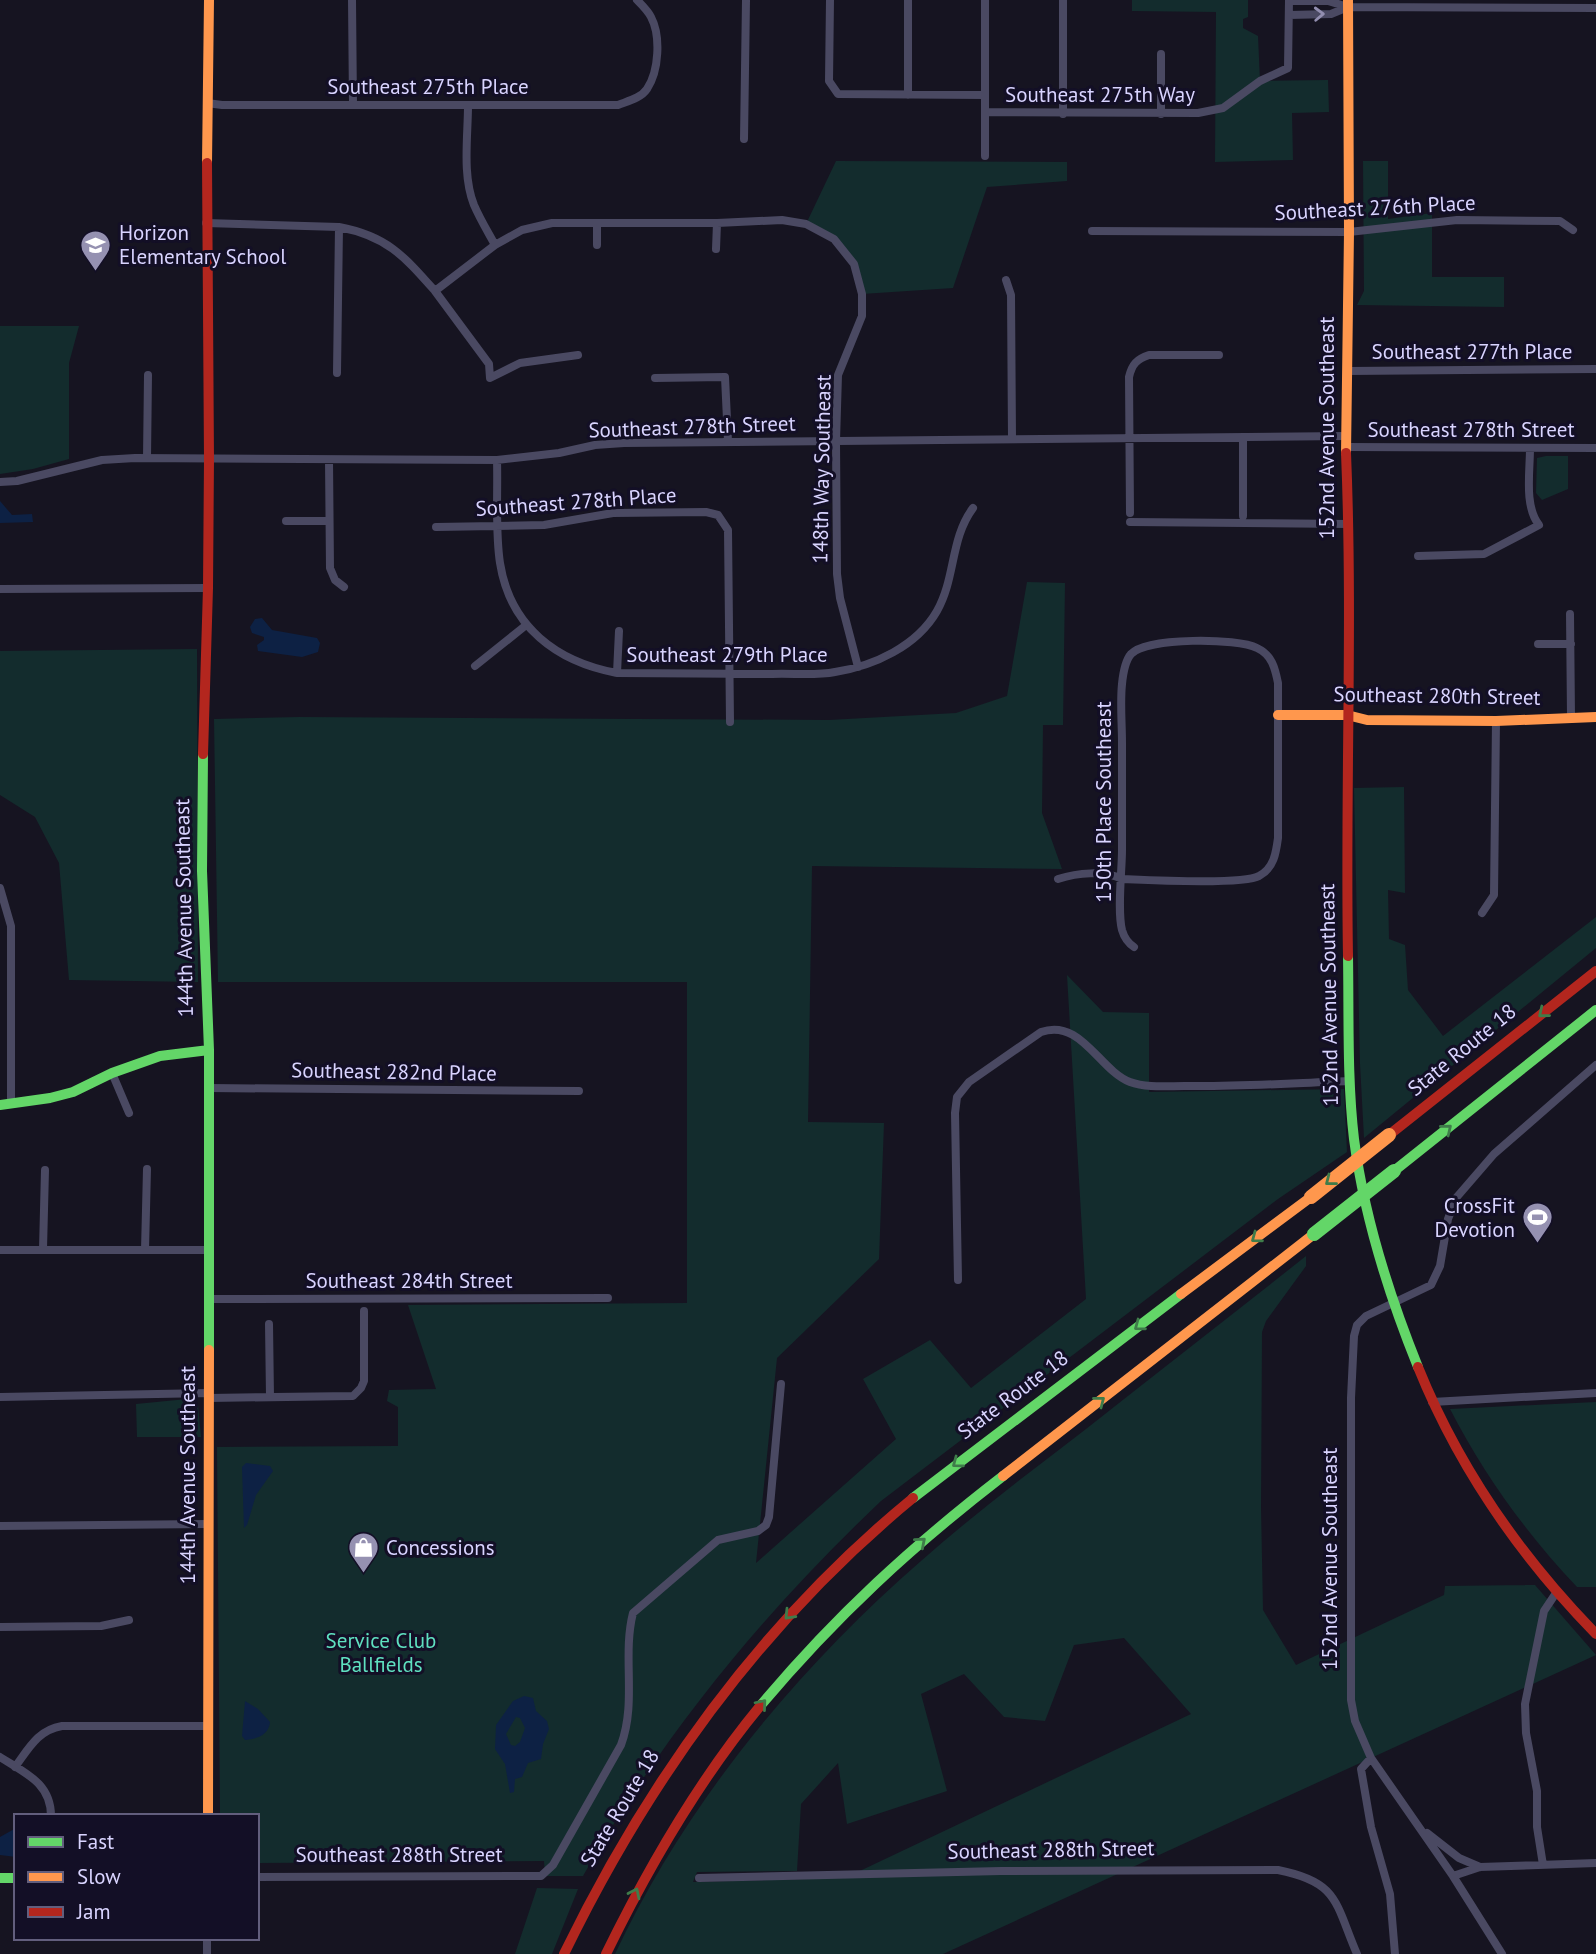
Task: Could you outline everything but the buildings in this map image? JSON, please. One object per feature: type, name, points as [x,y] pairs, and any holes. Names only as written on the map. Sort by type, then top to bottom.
[{"type":"main road","name":"144th Avenue Southeast","points":[[208,1814],[209,1051],[202,871],[202,695],[208,588],[206,223],[209,0]]},
{"type":"main road","name":"152nd Avenue Southeast","points":[[1348,3],[1349,524],[1346,825],[1350,1080],[1360,1176],[1392,1303]]},
{"type":"main road","name":"Southeast 280th Street","points":[[1278,715],[1347,715],[1367,720],[1496,721],[1596,717]]},
{"type":"main road","name":"State Route 18","points":[[564,1954],[621,1844],[675,1757],[725,1690],[784,1620],[830,1573],[928,1486],[1311,1197],[1596,971]]},
{"type":"main road","points":[[606,1954],[645,1873],[739,1732],[801,1658],[871,1586],[944,1522],[1596,1010]]},
{"type":"main road","points":[[5,1105],[50,1098],[73,1091],[112,1073],[160,1056],[209,1051]]},
{"type":"main road","points":[[1392,1303],[1432,1402],[1489,1503],[1556,1593],[1596,1634]]},
{"type":"street","points":[[352,0],[353,105]]},
{"type":"street","name":"Southeast 275th Place","points":[[207,103],[618,105],[633,100],[646,90],[655,73],[657,39],[650,15],[637,0]]},
{"type":"street","points":[[744,139],[746,0]]},
{"type":"street","points":[[830,0],[829,81],[834,91],[844,95],[985,95]]},
{"type":"street","points":[[908,0],[908,95]]},
{"type":"street","points":[[985,0],[985,156]]},
{"type":"street","points":[[1063,0],[1063,114]]},
{"type":"street","points":[[1348,3],[1331,14],[1289,15],[1289,0],[1596,8]]},
{"type":"street","name":"Southeast 275th Way","points":[[985,113],[1161,114],[1206,112],[1223,108],[1260,81],[1288,68],[1289,15]]},
{"type":"street","points":[[1161,54],[1161,114]]},
{"type":"street","points":[[468,105],[469,189],[495,245]]},
{"type":"street","name":"148th Way Southeast","points":[[717,223],[782,220],[806,224],[834,239],[847,254],[858,275],[862,294],[862,316],[838,375],[836,441],[837,574],[840,598],[858,667]]},
{"type":"street","name":"Southeast 276th Place","points":[[1092,231],[1349,232],[1457,220],[1560,221],[1573,230]]},
{"type":"street","points":[[206,223],[339,228],[374,238],[403,255],[435,291],[489,364],[490,378],[520,363],[578,355]]},
{"type":"street","points":[[435,291],[495,245],[522,230],[552,223],[717,223],[716,250]]},
{"type":"street","points":[[597,223],[597,245]]},
{"type":"street","points":[[337,373],[339,228]]},
{"type":"street","points":[[1006,280],[1011,295],[1012,439]]},
{"type":"street","points":[[1219,355],[1149,355],[1131,367],[1130,518],[1349,524]]},
{"type":"street","name":"Southeast 277th Place","points":[[1348,370],[1596,369]]},
{"type":"street","points":[[147,458],[148,375]]},
{"type":"street","points":[[655,378],[725,377],[728,441]]},
{"type":"street","points":[[1243,437],[1243,516]]},
{"type":"street","name":"Southeast 278th Street","points":[[0,482],[17,481],[102,460],[497,460],[559,453],[595,445],[728,441],[1243,437],[1596,448]]},
{"type":"street","points":[[1418,556],[1484,554],[1539,525],[1531,507],[1530,448]]},
{"type":"street","points":[[329,460],[330,568],[335,580],[344,587]]},
{"type":"street","points":[[475,666],[526,626],[506,586],[500,563],[497,460]]},
{"type":"street","name":"Southeast 279th Place","points":[[526,626],[555,651],[583,665],[617,673],[834,673],[858,667],[896,651],[922,633],[941,601],[948,583],[957,538],[963,522],[973,508]]},
{"type":"street","name":"Southeast 278th Place","points":[[436,527],[544,526],[613,513],[706,512],[718,515],[728,530],[729,674]]},
{"type":"street","points":[[286,521],[329,521]]},
{"type":"street","points":[[0,589],[208,588]]},
{"type":"street","points":[[1570,614],[1571,717]]},
{"type":"street","points":[[617,673],[619,631]]},
{"type":"street","name":"150th Place Southeast","points":[[1134,947],[1126,939],[1121,925],[1121,685],[1131,654],[1141,647],[1157,643],[1238,643],[1256,647],[1274,663],[1278,683],[1278,715]]},
{"type":"street","points":[[1538,644],[1571,644]]},
{"type":"street","points":[[729,674],[730,722]]},
{"type":"street","points":[[1058,879],[1070,875],[1112,874],[1122,879],[1234,880],[1259,876],[1275,858],[1278,838],[1278,715]]},
{"type":"street","points":[[1482,913],[1494,895],[1496,721]]},
{"type":"street","points":[[0,888],[10,926],[5,1010],[5,1105]]},
{"type":"street","points":[[958,1280],[957,1097],[968,1082],[1047,1030],[1069,1034],[1085,1042],[1115,1072],[1130,1082],[1218,1087],[1350,1080]]},
{"type":"street","points":[[1392,1303],[1431,1285],[1440,1266],[1450,1211],[1466,1185],[1494,1154],[1596,1065]]},
{"type":"street","points":[[112,1073],[129,1113]]},
{"type":"street","name":"Southeast 282nd Place","points":[[209,1088],[579,1091]]},
{"type":"street","points":[[145,1250],[147,1169]]},
{"type":"street","points":[[43,1249],[45,1170]]},
{"type":"street","points":[[0,1250],[209,1250]]},
{"type":"street","name":"Southeast 284th Street","points":[[210,1299],[608,1298]]},
{"type":"street","name":"152nd Avenue Southeast","points":[[1371,1758],[1358,1732],[1351,1700],[1352,1368],[1357,1325],[1366,1316],[1392,1303]]},
{"type":"street","points":[[0,1397],[347,1397],[359,1391],[364,1381],[364,1311]]},
{"type":"street","points":[[269,1324],[270,1397]]},
{"type":"street","name":"Southeast 288th Street","points":[[259,1877],[541,1876],[553,1865],[621,1745],[627,1729],[629,1637],[634,1613],[718,1540],[758,1531],[769,1517],[781,1384]]},
{"type":"street","points":[[1432,1402],[1596,1393]]},
{"type":"street","points":[[0,1526],[208,1524]]},
{"type":"street","points":[[1543,1865],[1537,1827],[1537,1791],[1526,1733],[1525,1704],[1544,1611],[1556,1593]]},
{"type":"street","points":[[0,1627],[101,1626],[129,1619]]},
{"type":"street","points":[[15,1767],[38,1736],[48,1728],[208,1726]]},
{"type":"street","points":[[0,1757],[37,1781],[46,1791],[51,1814]]},
{"type":"street","points":[[1395,1954],[1390,1894],[1371,1827],[1361,1769],[1371,1758],[1453,1876],[1502,1954]]},
{"type":"street","points":[[1420,1828],[1459,1858],[1480,1867]]},
{"type":"street","points":[[1453,1876],[1480,1867],[1596,1863]]},
{"type":"street","name":"Southeast 288th Street","points":[[699,1878],[1001,1871],[1278,1870],[1309,1878],[1330,1892],[1357,1954]]},
{"type":"green space","points":[[1132,0],[1248,0],[1248,17],[1243,19],[1243,28],[1258,36],[1260,81],[1328,80],[1329,112],[1292,113],[1293,160],[1215,162],[1216,12],[1132,11]]},
{"type":"green space","points":[[836,161],[1067,162],[1067,181],[987,187],[953,288],[862,294],[858,275],[834,239],[806,224]]},
{"type":"green space","points":[[1363,161],[1388,161],[1388,219],[1432,213],[1432,277],[1504,277],[1504,307],[1357,305],[1364,291]]},
{"type":"green space","points":[[0,326],[79,326],[69,363],[69,459],[33,469],[0,474]]},
{"type":"green space","points":[[1568,456],[1568,489],[1542,500],[1536,493],[1537,458]]},
{"type":"green space","name":"Service Club Ballfields","points":[[1027,582],[1065,583],[1063,725],[1043,725],[1042,813],[1062,869],[812,866],[808,1122],[884,1123],[879,1259],[777,1358],[756,1563],[896,1439],[863,1379],[930,1340],[971,1388],[1086,1299],[1067,975],[1103,1012],[1149,1013],[1149,1092],[1344,1089],[1347,1152],[1278,1199],[881,1501],[796,1587],[718,1677],[646,1774],[583,1876],[545,1876],[544,1861],[259,1863],[259,1814],[220,1814],[217,1447],[398,1446],[398,1407],[387,1401],[389,1390],[436,1389],[408,1305],[687,1303],[687,982],[218,982],[214,719],[299,717],[829,720],[956,713],[1007,696]]},
{"type":"green space","points":[[197,649],[198,982],[69,980],[59,863],[35,817],[0,795],[0,651]]},
{"type":"green space","points":[[1404,787],[1405,893],[1388,890],[1389,939],[1405,945],[1408,990],[1443,1036],[1596,917],[1596,948],[1364,1138],[1354,788]]},
{"type":"green space","points":[[1306,1256],[1306,1266],[1266,1321],[1262,1332],[1263,1610],[1296,1665],[1444,1595],[1445,1586],[1535,1585],[1596,1655],[943,1954],[615,1954],[643,1898],[710,1792],[788,1693],[830,1647],[961,1527]],"holes":[[[1124,1638],[1191,1714],[845,1878],[693,1882],[697,1872],[797,1871],[801,1804],[838,1763],[847,1824],[947,1791],[921,1694],[964,1674],[1004,1717],[1045,1721],[1074,1645]]]},
{"type":"green space","points":[[187,1399],[198,1405],[201,1437],[137,1437],[136,1404]]},
{"type":"green space","points":[[1596,1402],[1596,1587],[1577,1587],[1540,1546],[1507,1502],[1450,1409]]},
{"type":"green space","points":[[537,1888],[578,1889],[552,1954],[515,1954]]},
{"type":"water","points":[[0,501],[12,515],[32,514],[33,522],[0,523]]},
{"type":"water","points":[[262,618],[272,630],[317,638],[320,643],[318,652],[302,657],[258,651],[257,645],[264,637],[252,633],[250,627],[255,619]]},
{"type":"water","points":[[246,1463],[270,1466],[273,1471],[256,1495],[244,1528],[242,1467]]},
{"type":"water","points":[[524,1696],[533,1698],[536,1711],[547,1721],[549,1729],[541,1759],[528,1763],[522,1777],[515,1779],[514,1792],[510,1793],[505,1764],[495,1749],[496,1725],[513,1701]],"holes":[[[516,1717],[520,1718],[525,1728],[520,1742],[515,1746],[511,1745],[506,1734]]]},
{"type":"water","points":[[245,1701],[258,1709],[270,1722],[262,1736],[254,1739],[245,1740],[242,1736]]},
{"type":"water","points":[[14,1829],[14,1857],[0,1855],[0,1837]]},
{"type":"traffic: fast","points":[[203,754],[202,871],[209,1050],[209,1350]]},
{"type":"traffic: fast","points":[[1348,956],[1350,1094],[1358,1168],[1379,1255],[1418,1367]]},
{"type":"traffic: fast","points":[[1394,1171],[1596,1010]]},
{"type":"traffic: fast","points":[[0,1105],[73,1092],[112,1073],[160,1056],[209,1050]]},
{"type":"traffic: fast","points":[[1314,1234],[1394,1171]]},
{"type":"traffic: fast","points":[[913,1498],[1181,1294]]},
{"type":"traffic: fast","points":[[761,1705],[846,1612],[937,1529],[1003,1476]]},
{"type":"traffic: fast","points":[[0,1878],[14,1878]]},
{"type":"traffic: slow","points":[[207,163],[209,0]]},
{"type":"traffic: slow","points":[[1346,453],[1348,0]]},
{"type":"traffic: slow","points":[[1278,715],[1347,715],[1367,720],[1496,721],[1596,717]]},
{"type":"traffic: slow","points":[[1311,1197],[1389,1135]]},
{"type":"traffic: slow","points":[[1181,1294],[1311,1197]]},
{"type":"traffic: slow","points":[[1003,1476],[1314,1234]]},
{"type":"traffic: slow","points":[[208,1814],[209,1350]]},
{"type":"traffic: jam","points":[[203,754],[209,459],[207,163]]},
{"type":"traffic: jam","points":[[1346,453],[1349,579],[1348,956]]},
{"type":"traffic: jam","points":[[1389,1135],[1596,971]]},
{"type":"traffic: jam","points":[[1418,1367],[1452,1440],[1494,1509],[1542,1574],[1596,1634]]},
{"type":"traffic: jam","points":[[564,1954],[633,1826],[714,1707],[807,1597],[858,1546],[913,1498]]},
{"type":"traffic: jam","points":[[606,1954],[676,1825],[716,1764],[761,1705]]},
{"type":"place","name":"Horizon Elementary School","points":[[96,272]]},
{"type":"place","name":"CrossFit Devotion","points":[[1538,1245]]},
{"type":"place","name":"Concessions","points":[[363,1575]]}]
